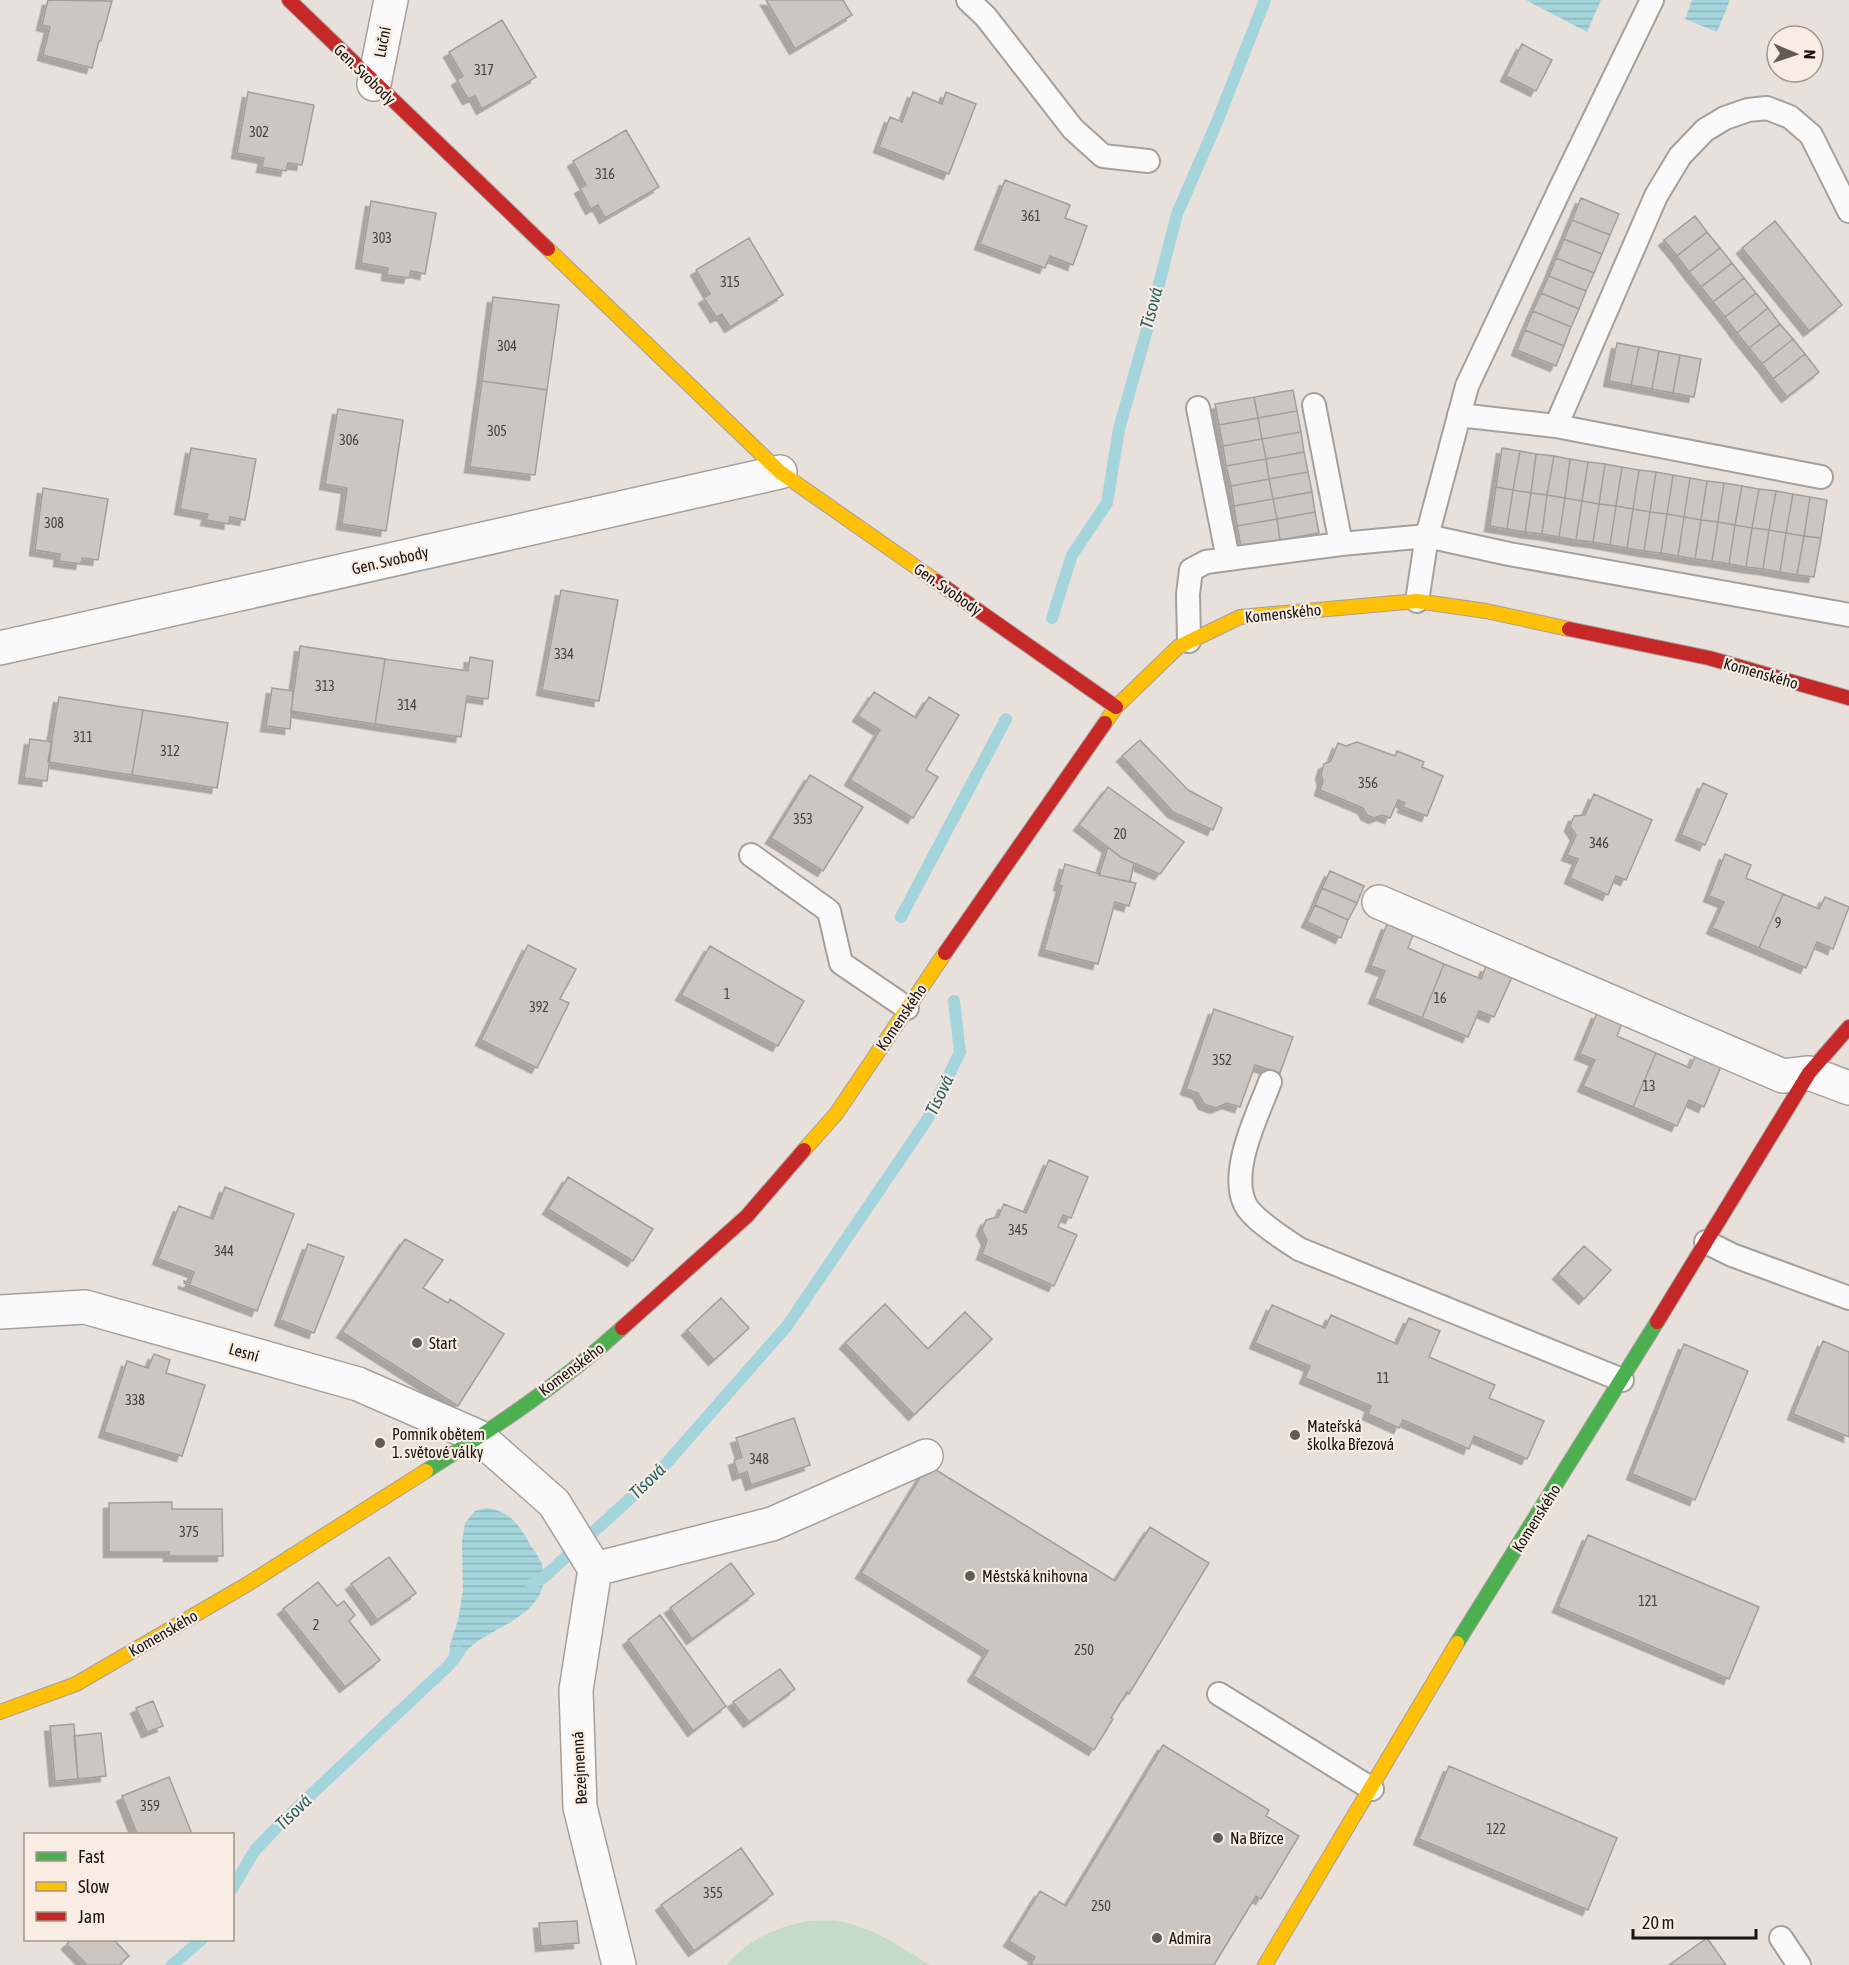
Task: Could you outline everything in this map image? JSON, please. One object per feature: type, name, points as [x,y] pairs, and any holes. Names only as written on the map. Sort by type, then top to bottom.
[{"type":"street","name":"Gen. Svobody","points":[[289,0],[780,472],[1116,707]]},
{"type":"street","name":"Luční","points":[[374,84],[391,0]]},
{"type":"street","name":"Gen. Svobody","points":[[0,648],[780,472]]},
{"type":"street","name":"Komenského","points":[[0,1712],[76,1684],[246,1585],[478,1437],[595,1353],[747,1216],[836,1114],[1116,707],[1178,647],[1240,617],[1416,600],[1486,611],[1709,658],[1849,698]]},
{"type":"street","points":[[1379,902],[1783,1076],[1809,1073],[1849,1088]]},
{"type":"street","name":"Komenského","points":[[1265,1965],[1459,1640],[1623,1380],[1809,1073],[1849,1027]]},
{"type":"street","name":"Lesní","points":[[0,1312],[85,1307],[358,1384],[478,1437]]},
{"type":"street","points":[[478,1437],[554,1503],[595,1569],[772,1524],[926,1456]]},
{"type":"street","name":"Bezejmenná","points":[[595,1569],[576,1690],[580,1807],[619,1965]]},
{"type":"lane","points":[[968,0],[986,17],[1073,129],[1103,156],[1148,161]]},
{"type":"lane","points":[[1416,600],[1427,536],[1467,386],[1652,0]]},
{"type":"lane","points":[[1556,426],[1656,196],[1680,156],[1705,130],[1725,118],[1748,110],[1767,108],[1790,117],[1811,135],[1849,211]]},
{"type":"lane","points":[[1314,405],[1341,544]]},
{"type":"lane","points":[[1198,408],[1228,559]]},
{"type":"lane","points":[[1459,415],[1556,426],[1821,477]]},
{"type":"lane","points":[[1189,641],[1188,594],[1191,570],[1206,562],[1341,544],[1427,536],[1509,554],[1849,615]]},
{"type":"lane","points":[[751,855],[829,911],[841,963],[907,1008]]},
{"type":"lane","points":[[1270,1082],[1244,1155],[1240,1182],[1245,1204],[1270,1230],[1299,1249],[1623,1380]]},
{"type":"lane","points":[[1706,1242],[1732,1255],[1849,1298]]},
{"type":"lane","points":[[1219,1694],[1372,1789]]},
{"type":"lane","points":[[1781,1938],[1799,1965]]},
{"type":"green space","points":[[807,1921],[836,1921],[861,1927],[885,1938],[930,1965],[727,1965],[753,1941],[784,1927]]},
{"type":"water","points":[[1526,0],[1601,0],[1587,32]]},
{"type":"water","points":[[1692,0],[1730,0],[1717,32],[1685,19]]},
{"type":"water","points":[[486,1508],[500,1511],[511,1518],[520,1529],[541,1562],[544,1580],[541,1593],[533,1604],[512,1621],[475,1643],[453,1666],[449,1665],[450,1645],[458,1620],[463,1591],[462,1542],[465,1523],[475,1511]]},
{"type":"building","points":[[48,0],[112,1],[92,68],[43,55],[50,27],[42,25]]},
{"type":"building","points":[[766,0],[843,0],[852,15],[795,49]]},
{"type":"building","points":[[502,20],[536,77],[482,109],[475,96],[468,99],[457,80],[463,76],[449,52]]},
{"type":"building","points":[[1522,44],[1552,60],[1536,91],[1506,76]]},
{"type":"building","points":[[248,92],[314,105],[302,165],[288,163],[286,171],[262,167],[264,158],[237,153]]},
{"type":"building","points":[[913,92],[942,104],[946,92],[976,104],[949,174],[879,147],[890,117],[902,122]]},
{"type":"building","points":[[626,130],[659,187],[605,218],[598,205],[591,209],[580,188],[586,185],[573,161]]},
{"type":"building","points":[[1005,180],[1070,205],[1065,218],[1087,226],[1073,265],[1050,256],[1045,268],[980,244]]},
{"type":"building","points":[[1581,198],[1619,214],[1610,235],[1572,220]]},
{"type":"building","points":[[371,201],[436,213],[425,274],[411,271],[409,278],[387,275],[388,268],[361,263]]},
{"type":"building","points":[[1695,216],[1707,232],[1677,256],[1664,240]]},
{"type":"building","points":[[1572,220],[1610,235],[1602,254],[1564,239]]},
{"type":"building","points":[[1775,221],[1842,305],[1809,331],[1742,248]]},
{"type":"building","points":[[1707,232],[1720,248],[1689,272],[1677,256]]},
{"type":"building","points":[[749,238],[783,295],[730,327],[722,314],[716,317],[704,298],[710,294],[696,270]]},
{"type":"building","points":[[1564,239],[1602,254],[1594,273],[1556,258]]},
{"type":"building","points":[[1720,248],[1732,263],[1701,287],[1689,272]]},
{"type":"building","points":[[1556,258],[1594,273],[1586,291],[1549,276]]},
{"type":"building","points":[[1732,263],[1744,278],[1713,302],[1701,287]]},
{"type":"building","points":[[1549,276],[1586,291],[1579,309],[1541,293]]},
{"type":"building","points":[[1744,278],[1756,293],[1725,317],[1713,302]]},
{"type":"building","points":[[1541,293],[1579,309],[1571,327],[1533,311]]},
{"type":"building","points":[[1756,293],[1768,308],[1737,333],[1725,317]]},
{"type":"building","points":[[493,297],[559,305],[547,390],[482,381]]},
{"type":"building","points":[[1768,308],[1780,324],[1749,348],[1737,333]]},
{"type":"building","points":[[1533,311],[1571,327],[1564,346],[1525,330]]},
{"type":"building","points":[[1780,324],[1793,339],[1762,364],[1749,348]]},
{"type":"building","points":[[1525,330],[1564,346],[1556,366],[1517,350]]},
{"type":"building","points":[[1793,339],[1805,354],[1773,379],[1762,364]]},
{"type":"building","points":[[1617,343],[1639,347],[1631,385],[1609,381]]},
{"type":"building","points":[[1639,347],[1659,351],[1652,389],[1631,385]]},
{"type":"building","points":[[1659,351],[1680,355],[1673,393],[1652,389]]},
{"type":"building","points":[[1805,354],[1819,372],[1787,397],[1773,379]]},
{"type":"building","points":[[1680,355],[1701,359],[1694,397],[1673,393]]},
{"type":"building","points":[[482,381],[547,390],[535,475],[470,467]]},
{"type":"building","points":[[1293,390],[1297,411],[1258,418],[1254,397]]},
{"type":"building","points":[[1254,397],[1258,418],[1219,425],[1215,404]]},
{"type":"building","points":[[338,409],[403,420],[386,531],[342,524],[347,488],[325,484]]},
{"type":"building","points":[[1297,411],[1301,432],[1262,439],[1258,418]]},
{"type":"building","points":[[1258,418],[1262,439],[1223,446],[1219,425]]},
{"type":"building","points":[[1301,432],[1304,452],[1266,459],[1262,439]]},
{"type":"building","points":[[1262,439],[1266,459],[1226,466],[1223,446]]},
{"type":"building","points":[[191,448],[256,459],[245,520],[230,517],[229,524],[206,520],[208,514],[180,509]]},
{"type":"building","points":[[1502,448],[1520,451],[1513,490],[1496,487]]},
{"type":"building","points":[[1520,451],[1536,454],[1531,493],[1513,490]]},
{"type":"building","points":[[1304,452],[1308,472],[1269,479],[1266,459]]},
{"type":"building","points":[[1536,454],[1554,456],[1547,495],[1531,493]]},
{"type":"building","points":[[1554,456],[1570,459],[1565,498],[1547,495]]},
{"type":"building","points":[[1266,459],[1269,479],[1231,486],[1226,466]]},
{"type":"building","points":[[1570,459],[1588,462],[1582,501],[1565,498]]},
{"type":"building","points":[[1588,462],[1605,464],[1599,504],[1582,501]]},
{"type":"building","points":[[1605,464],[1622,467],[1616,506],[1599,504]]},
{"type":"building","points":[[1622,467],[1639,470],[1633,509],[1616,506]]},
{"type":"building","points":[[1639,470],[1656,472],[1650,512],[1633,509]]},
{"type":"building","points":[[1308,472],[1312,492],[1273,499],[1269,479]]},
{"type":"building","points":[[1656,472],[1673,475],[1667,514],[1650,512]]},
{"type":"building","points":[[1673,475],[1690,478],[1684,517],[1667,514]]},
{"type":"building","points":[[1690,478],[1707,481],[1701,520],[1684,517]]},
{"type":"building","points":[[1269,479],[1273,499],[1234,506],[1231,486]]},
{"type":"building","points":[[1707,481],[1724,483],[1718,522],[1701,520]]},
{"type":"building","points":[[1724,483],[1742,486],[1735,525],[1718,522]]},
{"type":"building","points":[[1742,486],[1759,489],[1752,528],[1735,525]]},
{"type":"building","points":[[1496,487],[1513,490],[1507,529],[1490,526]]},
{"type":"building","points":[[43,488],[108,499],[98,560],[82,558],[81,564],[59,561],[60,554],[35,550]]},
{"type":"building","points":[[1759,489],[1776,491],[1769,530],[1752,528]]},
{"type":"building","points":[[1513,490],[1531,493],[1525,532],[1507,529]]},
{"type":"building","points":[[1776,491],[1793,494],[1786,533],[1769,530]]},
{"type":"building","points":[[1312,492],[1315,512],[1277,519],[1273,499]]},
{"type":"building","points":[[1531,493],[1547,495],[1542,534],[1525,532]]},
{"type":"building","points":[[1793,494],[1810,497],[1804,536],[1786,533]]},
{"type":"building","points":[[1547,495],[1565,498],[1559,537],[1542,534]]},
{"type":"building","points":[[1810,497],[1827,500],[1821,538],[1804,536]]},
{"type":"building","points":[[1565,498],[1582,501],[1576,540],[1559,537]]},
{"type":"building","points":[[1273,499],[1277,519],[1237,526],[1234,506]]},
{"type":"building","points":[[1582,501],[1599,504],[1593,542],[1576,540]]},
{"type":"building","points":[[1599,504],[1616,506],[1610,545],[1593,542]]},
{"type":"building","points":[[1616,506],[1633,509],[1627,548],[1610,545]]},
{"type":"building","points":[[1633,509],[1650,512],[1644,551],[1627,548]]},
{"type":"building","points":[[1315,512],[1319,533],[1280,540],[1277,519]]},
{"type":"building","points":[[1650,512],[1667,514],[1661,553],[1644,551]]},
{"type":"building","points":[[1667,514],[1684,517],[1678,556],[1661,553]]},
{"type":"building","points":[[1684,517],[1701,520],[1695,559],[1678,556]]},
{"type":"building","points":[[1277,519],[1280,540],[1241,546],[1237,526]]},
{"type":"building","points":[[1701,520],[1718,522],[1712,561],[1695,559]]},
{"type":"building","points":[[1718,522],[1735,525],[1729,564],[1712,561]]},
{"type":"building","points":[[1735,525],[1752,528],[1746,567],[1729,564]]},
{"type":"building","points":[[1752,528],[1769,530],[1763,569],[1746,567]]},
{"type":"building","points":[[1769,530],[1786,533],[1780,572],[1763,569]]},
{"type":"building","points":[[1786,533],[1804,536],[1797,575],[1780,572]]},
{"type":"building","points":[[1804,536],[1821,538],[1814,577],[1797,575]]},
{"type":"building","points":[[561,590],[618,600],[599,701],[542,690]]},
{"type":"building","points":[[300,646],[385,659],[375,724],[291,711]]},
{"type":"building","points":[[470,657],[493,661],[488,699],[467,696],[461,737],[375,724],[385,659],[468,671]]},
{"type":"building","points":[[272,688],[293,691],[290,729],[266,726]]},
{"type":"building","points":[[874,692],[916,718],[929,697],[959,715],[926,770],[938,777],[913,818],[850,780],[880,730],[858,716]]},
{"type":"building","points":[[59,697],[143,710],[132,775],[48,762]]},
{"type":"building","points":[[143,710],[228,723],[217,788],[132,775]]},
{"type":"building","points":[[30,739],[52,742],[47,781],[24,778]]},
{"type":"building","points":[[1140,740],[1188,790],[1222,808],[1213,830],[1173,812],[1122,756]]},
{"type":"building","points":[[1357,742],[1395,756],[1397,751],[1424,762],[1422,767],[1443,776],[1427,816],[1403,807],[1405,803],[1398,800],[1390,818],[1382,815],[1374,818],[1367,815],[1363,808],[1320,790],[1324,764],[1331,761],[1338,743],[1346,746]]},
{"type":"building","points":[[810,775],[863,807],[823,871],[771,838]]},
{"type":"building","points":[[1703,783],[1727,794],[1705,845],[1681,835]]},
{"type":"building","points":[[1108,787],[1184,842],[1160,874],[1122,858],[1079,825]]},
{"type":"building","points":[[1594,794],[1652,820],[1626,880],[1616,876],[1608,895],[1570,878],[1578,859],[1567,855],[1576,835],[1570,826],[1574,816],[1585,815]]},
{"type":"building","points":[[1108,847],[1122,858],[1134,863],[1130,882],[1099,875]]},
{"type":"building","points":[[1725,854],[1751,865],[1746,878],[1783,894],[1759,948],[1712,928],[1724,902],[1709,896]]},
{"type":"building","points":[[1065,864],[1099,875],[1136,883],[1129,906],[1115,902],[1098,964],[1044,950],[1062,886],[1059,885]]},
{"type":"building","points":[[1330,871],[1364,886],[1357,903],[1322,888]]},
{"type":"building","points":[[1322,888],[1357,903],[1348,920],[1315,905]]},
{"type":"building","points":[[1783,894],[1819,909],[1825,897],[1849,907],[1833,949],[1817,942],[1806,968],[1759,948]]},
{"type":"building","points":[[1315,905],[1348,920],[1341,938],[1307,922]]},
{"type":"building","points":[[1387,924],[1413,935],[1408,948],[1444,964],[1422,1018],[1374,998],[1385,971],[1371,966]]},
{"type":"building","points":[[528,945],[576,969],[560,999],[569,1003],[537,1068],[481,1040]]},
{"type":"building","points":[[710,946],[804,1001],[778,1046],[681,995]]},
{"type":"building","points":[[1444,964],[1481,979],[1486,966],[1512,977],[1494,1017],[1479,1011],[1468,1037],[1422,1018]]},
{"type":"building","points":[[1214,1009],[1293,1037],[1280,1073],[1255,1065],[1240,1107],[1227,1103],[1216,1108],[1204,1104],[1198,1093],[1186,1089]]},
{"type":"building","points":[[1597,1013],[1622,1023],[1617,1036],[1656,1053],[1633,1107],[1583,1086],[1595,1060],[1580,1054]]},
{"type":"building","points":[[1656,1053],[1690,1068],[1696,1054],[1721,1066],[1704,1107],[1689,1100],[1677,1126],[1633,1107]]},
{"type":"building","points":[[1049,1160],[1088,1177],[1071,1218],[1063,1215],[1058,1227],[1077,1235],[1054,1286],[982,1254],[987,1240],[982,1230],[986,1220],[998,1217],[1004,1204],[1026,1213]]},
{"type":"building","points":[[568,1177],[653,1229],[633,1261],[548,1209]]},
{"type":"building","points":[[225,1187],[294,1214],[257,1311],[184,1283],[184,1281],[190,1283],[194,1272],[158,1259],[179,1206],[213,1219]]},
{"type":"building","points":[[405,1239],[443,1260],[423,1288],[448,1303],[450,1299],[504,1334],[458,1406],[342,1332]]},
{"type":"building","points":[[308,1244],[344,1257],[314,1333],[280,1320]]},
{"type":"building","points":[[1584,1246],[1611,1270],[1584,1299],[1558,1274]]},
{"type":"building","points":[[721,1298],[749,1328],[714,1360],[687,1330]]},
{"type":"building","points":[[885,1304],[928,1349],[965,1312],[992,1339],[914,1415],[845,1343]]},
{"type":"building","points":[[1272,1305],[1325,1328],[1331,1315],[1397,1344],[1409,1318],[1440,1331],[1429,1357],[1495,1385],[1489,1398],[1544,1421],[1527,1459],[1474,1436],[1469,1449],[1403,1420],[1399,1428],[1368,1414],[1371,1406],[1305,1378],[1310,1366],[1255,1343]]},
{"type":"building","points":[[1823,1341],[1849,1352],[1849,1437],[1793,1414]]},
{"type":"building","points":[[1684,1344],[1748,1371],[1695,1500],[1632,1474]]},
{"type":"building","points":[[154,1354],[170,1360],[166,1373],[205,1385],[182,1456],[104,1432],[127,1361],[148,1368]]},
{"type":"building","points":[[794,1418],[810,1465],[751,1485],[747,1472],[738,1475],[734,1460],[742,1457],[736,1438]]},
{"type":"building","points":[[928,1465],[1115,1581],[1150,1527],[1209,1563],[1129,1694],[1127,1692],[1111,1718],[1113,1719],[1094,1750],[973,1676],[988,1651],[861,1573]]},
{"type":"building","points":[[172,1502],[172,1509],[222,1509],[223,1556],[169,1556],[169,1552],[109,1552],[109,1503]]},
{"type":"building","points":[[1588,1535],[1759,1607],[1729,1679],[1558,1607]]},
{"type":"building","points":[[389,1557],[416,1593],[377,1620],[351,1584]]},
{"type":"building","points":[[731,1563],[754,1594],[692,1639],[670,1608]]},
{"type":"building","points":[[318,1582],[337,1606],[344,1601],[355,1615],[349,1621],[380,1660],[345,1687],[283,1609]]},
{"type":"building","points":[[660,1615],[726,1706],[693,1731],[628,1640]]},
{"type":"building","points":[[780,1669],[795,1689],[749,1722],[733,1702]]},
{"type":"building","points":[[153,1701],[163,1726],[147,1732],[136,1708]]},
{"type":"building","points":[[74,1724],[78,1779],[55,1781],[50,1726]]},
{"type":"building","points":[[101,1733],[106,1776],[78,1779],[74,1736]]},
{"type":"building","points":[[1163,1745],[1269,1810],[1266,1816],[1299,1836],[1261,1899],[1256,1896],[1214,1965],[1033,1965],[1031,1963],[1035,1957],[1009,1941],[1040,1891],[1066,1906]]},
{"type":"building","points":[[1449,1766],[1617,1838],[1588,1910],[1419,1839]]},
{"type":"building","points":[[169,1777],[192,1833],[137,1833],[122,1796]]},
{"type":"building","points":[[741,1848],[773,1894],[694,1951],[661,1905]]},
{"type":"building","points":[[577,1921],[579,1943],[541,1946],[539,1923]]},
{"type":"building","points":[[1707,1938],[1726,1965],[1669,1965]]},
{"type":"building","points":[[70,1941],[115,1941],[129,1956],[119,1965],[87,1965],[67,1944]]},
{"type":"waterway","name":"Tisová","points":[[1052,618],[1072,555],[1107,503],[1119,429],[1177,214],[1217,122],[1265,0]]},
{"type":"waterway","name":"Tisová","points":[[901,917],[1006,719]]},
{"type":"waterway","name":"Tisová","points":[[532,1584],[544,1577],[657,1474],[787,1326],[927,1120],[960,1052],[954,1001]]},
{"type":"waterway","name":"Tisová","points":[[234,1886],[255,1850],[449,1665],[459,1652]]},
{"type":"waterway","name":"Tisová","points":[[172,1965],[200,1941]]},
{"type":"traffic: fast","points":[[1457,1643],[1657,1322]]},
{"type":"traffic: fast","points":[[426,1471],[527,1404],[622,1328]]},
{"type":"traffic: slow","points":[[548,249],[780,472],[936,581]]},
{"type":"traffic: slow","points":[[1105,723],[1116,707],[1178,647],[1240,617],[1417,601],[1486,611],[1569,629]]},
{"type":"traffic: slow","points":[[804,1150],[836,1114],[945,953]]},
{"type":"traffic: slow","points":[[0,1712],[76,1684],[246,1585],[426,1471]]},
{"type":"traffic: slow","points":[[1265,1965],[1457,1643]]},
{"type":"traffic: jam","points":[[289,0],[548,249]]},
{"type":"traffic: jam","points":[[936,581],[1116,707]]},
{"type":"traffic: jam","points":[[1569,629],[1709,658],[1849,698]]},
{"type":"traffic: jam","points":[[945,953],[1105,723]]},
{"type":"traffic: jam","points":[[1657,1322],[1809,1073],[1849,1027]]},
{"type":"traffic: jam","points":[[622,1328],[747,1216],[804,1150]]},
{"type":"place","name":"Start","points":[[417,1343]]},
{"type":"place","name":"Mateřská školka Březová","points":[[1295,1435]]},
{"type":"place","name":"Pomník obětem 1. světové války","points":[[380,1443]]},
{"type":"place","name":"Městská knihovna","points":[[970,1576]]},
{"type":"place","name":"Na Břízce","points":[[1218,1838]]},
{"type":"place","name":"Admira","points":[[1157,1938]]}]
